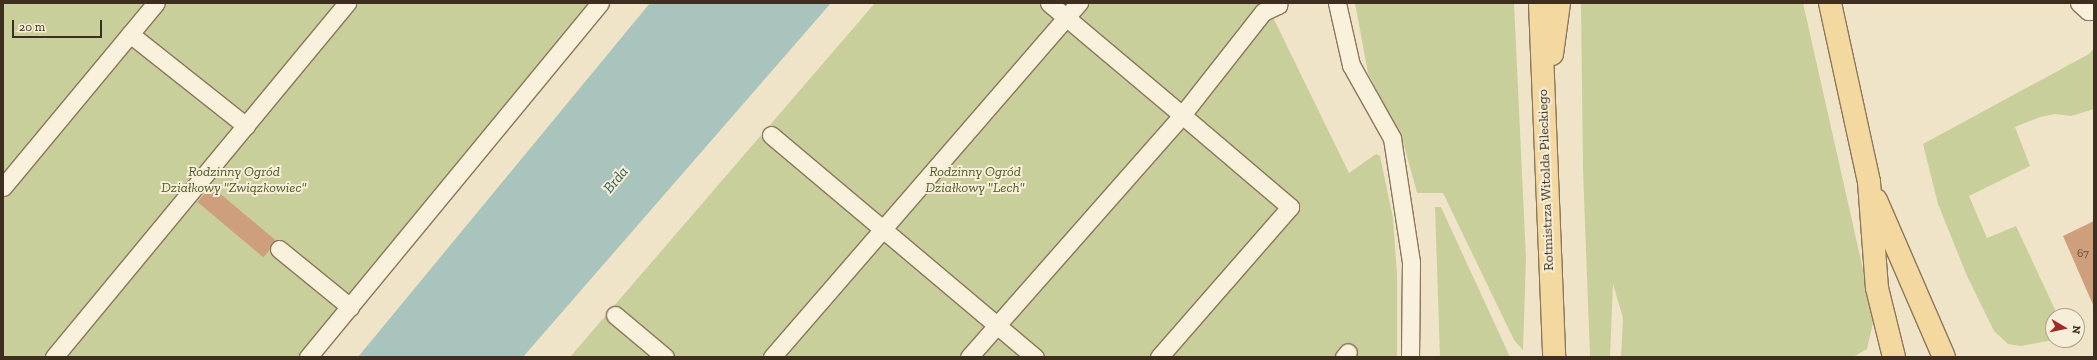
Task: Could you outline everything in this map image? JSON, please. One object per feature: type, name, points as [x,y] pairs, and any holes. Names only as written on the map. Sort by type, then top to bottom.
[{"type":"main road","name":"Rotmistrza Witolda Pileckiego","points":[[1540,3],[1554,357]]},
{"type":"main road","points":[[1544,107],[1559,3]]},
{"type":"main road","points":[[1830,3],[1869,182],[1877,288],[1894,357]]},
{"type":"main road","points":[[1869,182],[1944,357]]},
{"type":"lane","points":[[3,187],[156,3]]},
{"type":"lane","points":[[54,357],[347,3]]},
{"type":"lane","points":[[308,357],[600,3]]},
{"type":"lane","points":[[1049,3],[1290,208],[1159,357]]},
{"type":"lane","points":[[772,357],[1079,3]]},
{"type":"lane","points":[[969,357],[1182,115],[1263,12],[1278,5],[1277,3]]},
{"type":"lane","points":[[1337,3],[1351,65],[1392,138],[1411,262],[1410,357]]},
{"type":"lane","points":[[2079,3],[2088,11],[2094,11]]},
{"type":"lane","points":[[130,34],[246,126]]},
{"type":"lane","points":[[771,135],[1035,357]]},
{"type":"lane","points":[[279,249],[350,307]]},
{"type":"lane","points":[[616,315],[665,357]]},
{"type":"green space","name":"Rodzinny Ogród Działkowy \"Związkowiec\"","points":[[3,3],[611,3],[319,357],[3,357]]},
{"type":"green space","name":"Rodzinny Ogród Działkowy \"Lech\"","points":[[875,3],[1266,3],[1349,173],[1376,154],[1380,156],[1393,218],[1397,274],[1397,357],[570,357]]},
{"type":"green space","points":[[1355,3],[1514,3],[1526,258],[1523,350],[1514,340],[1443,193],[1417,193],[1404,145],[1368,73]]},
{"type":"green space","points":[[1581,3],[1803,3],[1874,318],[1867,349],[1853,357],[1621,357],[1623,318],[1613,284],[1610,357],[1590,357],[1583,170]]},
{"type":"green space","points":[[2094,48],[2094,109],[2071,116],[2055,114],[2040,117],[2015,127],[2030,166],[1969,196],[1987,238],[2016,226],[2054,308],[2045,308],[2045,342],[2021,346],[2008,344],[1994,331],[1967,276],[1938,204],[1923,144],[2089,54]]},
{"type":"green space","points":[[1435,207],[1441,207],[1510,357],[1440,357]]},
{"type":"water","name":"Brda","points":[[650,3],[831,3],[523,357],[358,357]]},
{"type":"building","points":[[211,186],[277,241],[263,257],[198,202]]},
{"type":"building","points":[[2094,221],[2094,307],[2063,236]]}]
